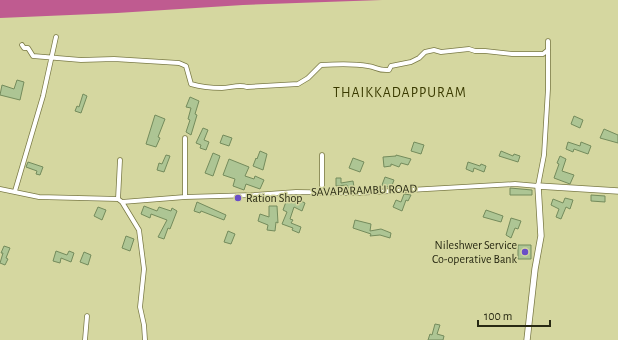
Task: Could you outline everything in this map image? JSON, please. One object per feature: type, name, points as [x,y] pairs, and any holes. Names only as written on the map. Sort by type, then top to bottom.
[{"type":"main road","points":[[527,340],[535,269],[541,236],[538,186],[618,191]]},
{"type":"street","points":[[15,191],[43,96],[56,37]]},
{"type":"street","points":[[538,186],[545,148],[548,89],[548,41]]},
{"type":"street","points":[[22,45],[24,48],[28,48],[33,56],[81,60],[114,59],[179,63],[186,66],[190,84],[201,87],[222,88],[241,85],[247,87],[298,84],[308,78],[321,66],[349,64],[370,66],[380,71],[389,70],[391,66],[410,62],[419,58],[425,52],[434,50],[441,52],[469,49],[475,51],[512,54],[543,54],[548,50]]},
{"type":"street","points":[[185,138],[185,197]]},
{"type":"street","points":[[322,155],[322,193]]},
{"type":"street","points":[[118,199],[120,160]]},
{"type":"street","name":"SAVAPARAMBU ROAD","points":[[122,202],[185,197],[296,192],[356,192],[515,184],[538,186]]},
{"type":"street","points":[[0,189],[39,197],[118,199],[122,202],[139,230],[144,270],[140,306],[145,340]]},
{"type":"street","points":[[86,340],[87,316]]},
{"type":"shaded area","points":[[0,0],[382,0],[243,5],[117,13],[0,18]]},
{"type":"building","points":[[17,80],[24,82],[20,100],[0,95],[2,85],[14,89]]},
{"type":"building","points":[[83,94],[87,96],[81,113],[75,111],[77,106],[79,107]]},
{"type":"building","points":[[190,97],[199,101],[195,114],[197,115],[191,135],[186,132],[190,120],[188,119],[191,108],[186,107]]},
{"type":"building","points":[[155,115],[165,119],[156,147],[146,144]]},
{"type":"building","points":[[574,116],[583,120],[580,128],[571,124]]},
{"type":"building","points":[[203,128],[208,130],[204,140],[209,142],[206,150],[200,148],[201,145],[196,143]]},
{"type":"building","points":[[604,129],[618,135],[618,143],[600,138]]},
{"type":"building","points":[[223,135],[232,138],[229,146],[220,143]]},
{"type":"building","points":[[414,142],[424,145],[421,154],[411,151]]},
{"type":"building","points":[[568,142],[580,146],[581,142],[591,146],[588,154],[574,149],[573,152],[566,149]]},
{"type":"building","points":[[260,151],[267,154],[263,170],[253,166]]},
{"type":"building","points":[[501,151],[513,156],[514,154],[520,156],[518,162],[499,156]]},
{"type":"building","points":[[213,153],[220,156],[213,176],[205,173]]},
{"type":"building","points":[[166,155],[170,156],[164,172],[157,170],[159,163],[162,164]]},
{"type":"building","points":[[396,155],[411,159],[408,165],[401,163],[399,167],[391,164],[391,166],[384,167],[383,157]]},
{"type":"building","points":[[560,156],[566,159],[562,171],[574,175],[570,184],[554,178]]},
{"type":"building","points":[[353,158],[364,162],[360,172],[349,168]]},
{"type":"building","points":[[229,159],[249,167],[245,176],[254,179],[255,176],[264,180],[260,189],[246,184],[244,190],[233,186],[235,179],[223,175]]},
{"type":"building","points":[[28,162],[43,167],[40,175],[36,174],[37,171],[26,167]]},
{"type":"building","points":[[468,162],[480,166],[481,164],[486,166],[484,172],[474,168],[473,172],[466,169]]},
{"type":"building","points":[[385,177],[394,180],[391,188],[382,185]]},
{"type":"building","points":[[336,178],[341,178],[341,183],[353,181],[354,187],[348,188],[347,185],[336,186]]},
{"type":"building","points":[[510,188],[532,190],[532,195],[510,195]]},
{"type":"building","points":[[404,194],[411,195],[408,201],[406,200],[402,211],[393,207],[396,200],[401,202]]},
{"type":"building","points":[[591,195],[605,196],[605,202],[591,201]]},
{"type":"building","points":[[565,198],[573,200],[570,209],[566,207],[561,219],[556,217],[559,209],[551,205],[553,199],[563,203]]},
{"type":"building","points":[[287,199],[299,204],[301,201],[305,203],[302,211],[294,207],[290,219],[293,220],[291,223],[301,227],[299,233],[292,230],[293,228],[282,224],[287,212],[283,210]]},
{"type":"building","points":[[197,202],[226,215],[224,220],[201,211],[200,213],[194,211]]},
{"type":"building","points":[[144,206],[157,211],[159,207],[171,211],[172,208],[177,211],[170,229],[168,228],[164,239],[158,237],[167,220],[151,214],[150,218],[141,214]]},
{"type":"building","points":[[269,206],[277,206],[278,223],[276,222],[275,231],[267,230],[268,225],[258,221],[260,214],[269,217]]},
{"type":"building","points":[[98,207],[106,210],[102,220],[94,216]]},
{"type":"building","points":[[486,210],[503,216],[501,222],[483,217]]},
{"type":"building","points":[[511,218],[521,221],[518,229],[515,228],[511,238],[506,235]]},
{"type":"building","points":[[355,220],[371,224],[370,231],[381,229],[391,233],[390,238],[380,235],[370,236],[371,234],[353,228]]},
{"type":"building","points":[[228,231],[235,234],[231,244],[224,242]]},
{"type":"building","points":[[126,236],[134,239],[130,251],[122,248]]},
{"type":"building","name":"Nileshwer Service Co-operative Bank","points":[[518,245],[531,245],[531,259],[518,259]]},
{"type":"building","points":[[4,246],[10,248],[5,265],[0,263],[3,253],[1,253]]},
{"type":"building","points":[[56,251],[67,255],[69,251],[74,253],[71,262],[61,258],[60,263],[53,261]]},
{"type":"building","points":[[84,252],[91,255],[88,265],[80,262]]},
{"type":"building","points":[[435,324],[440,325],[437,334],[444,336],[443,340],[428,340],[430,334],[432,335]]},
{"type":"place","name":"Ration Shop","points":[[238,198]]},
{"type":"place","name":"Nileshwer Service Co-operative Bank","points":[[525,252]]},
{"type":"district","name":"THAIKKADAPPURAM","points":[[400,92]]}]
